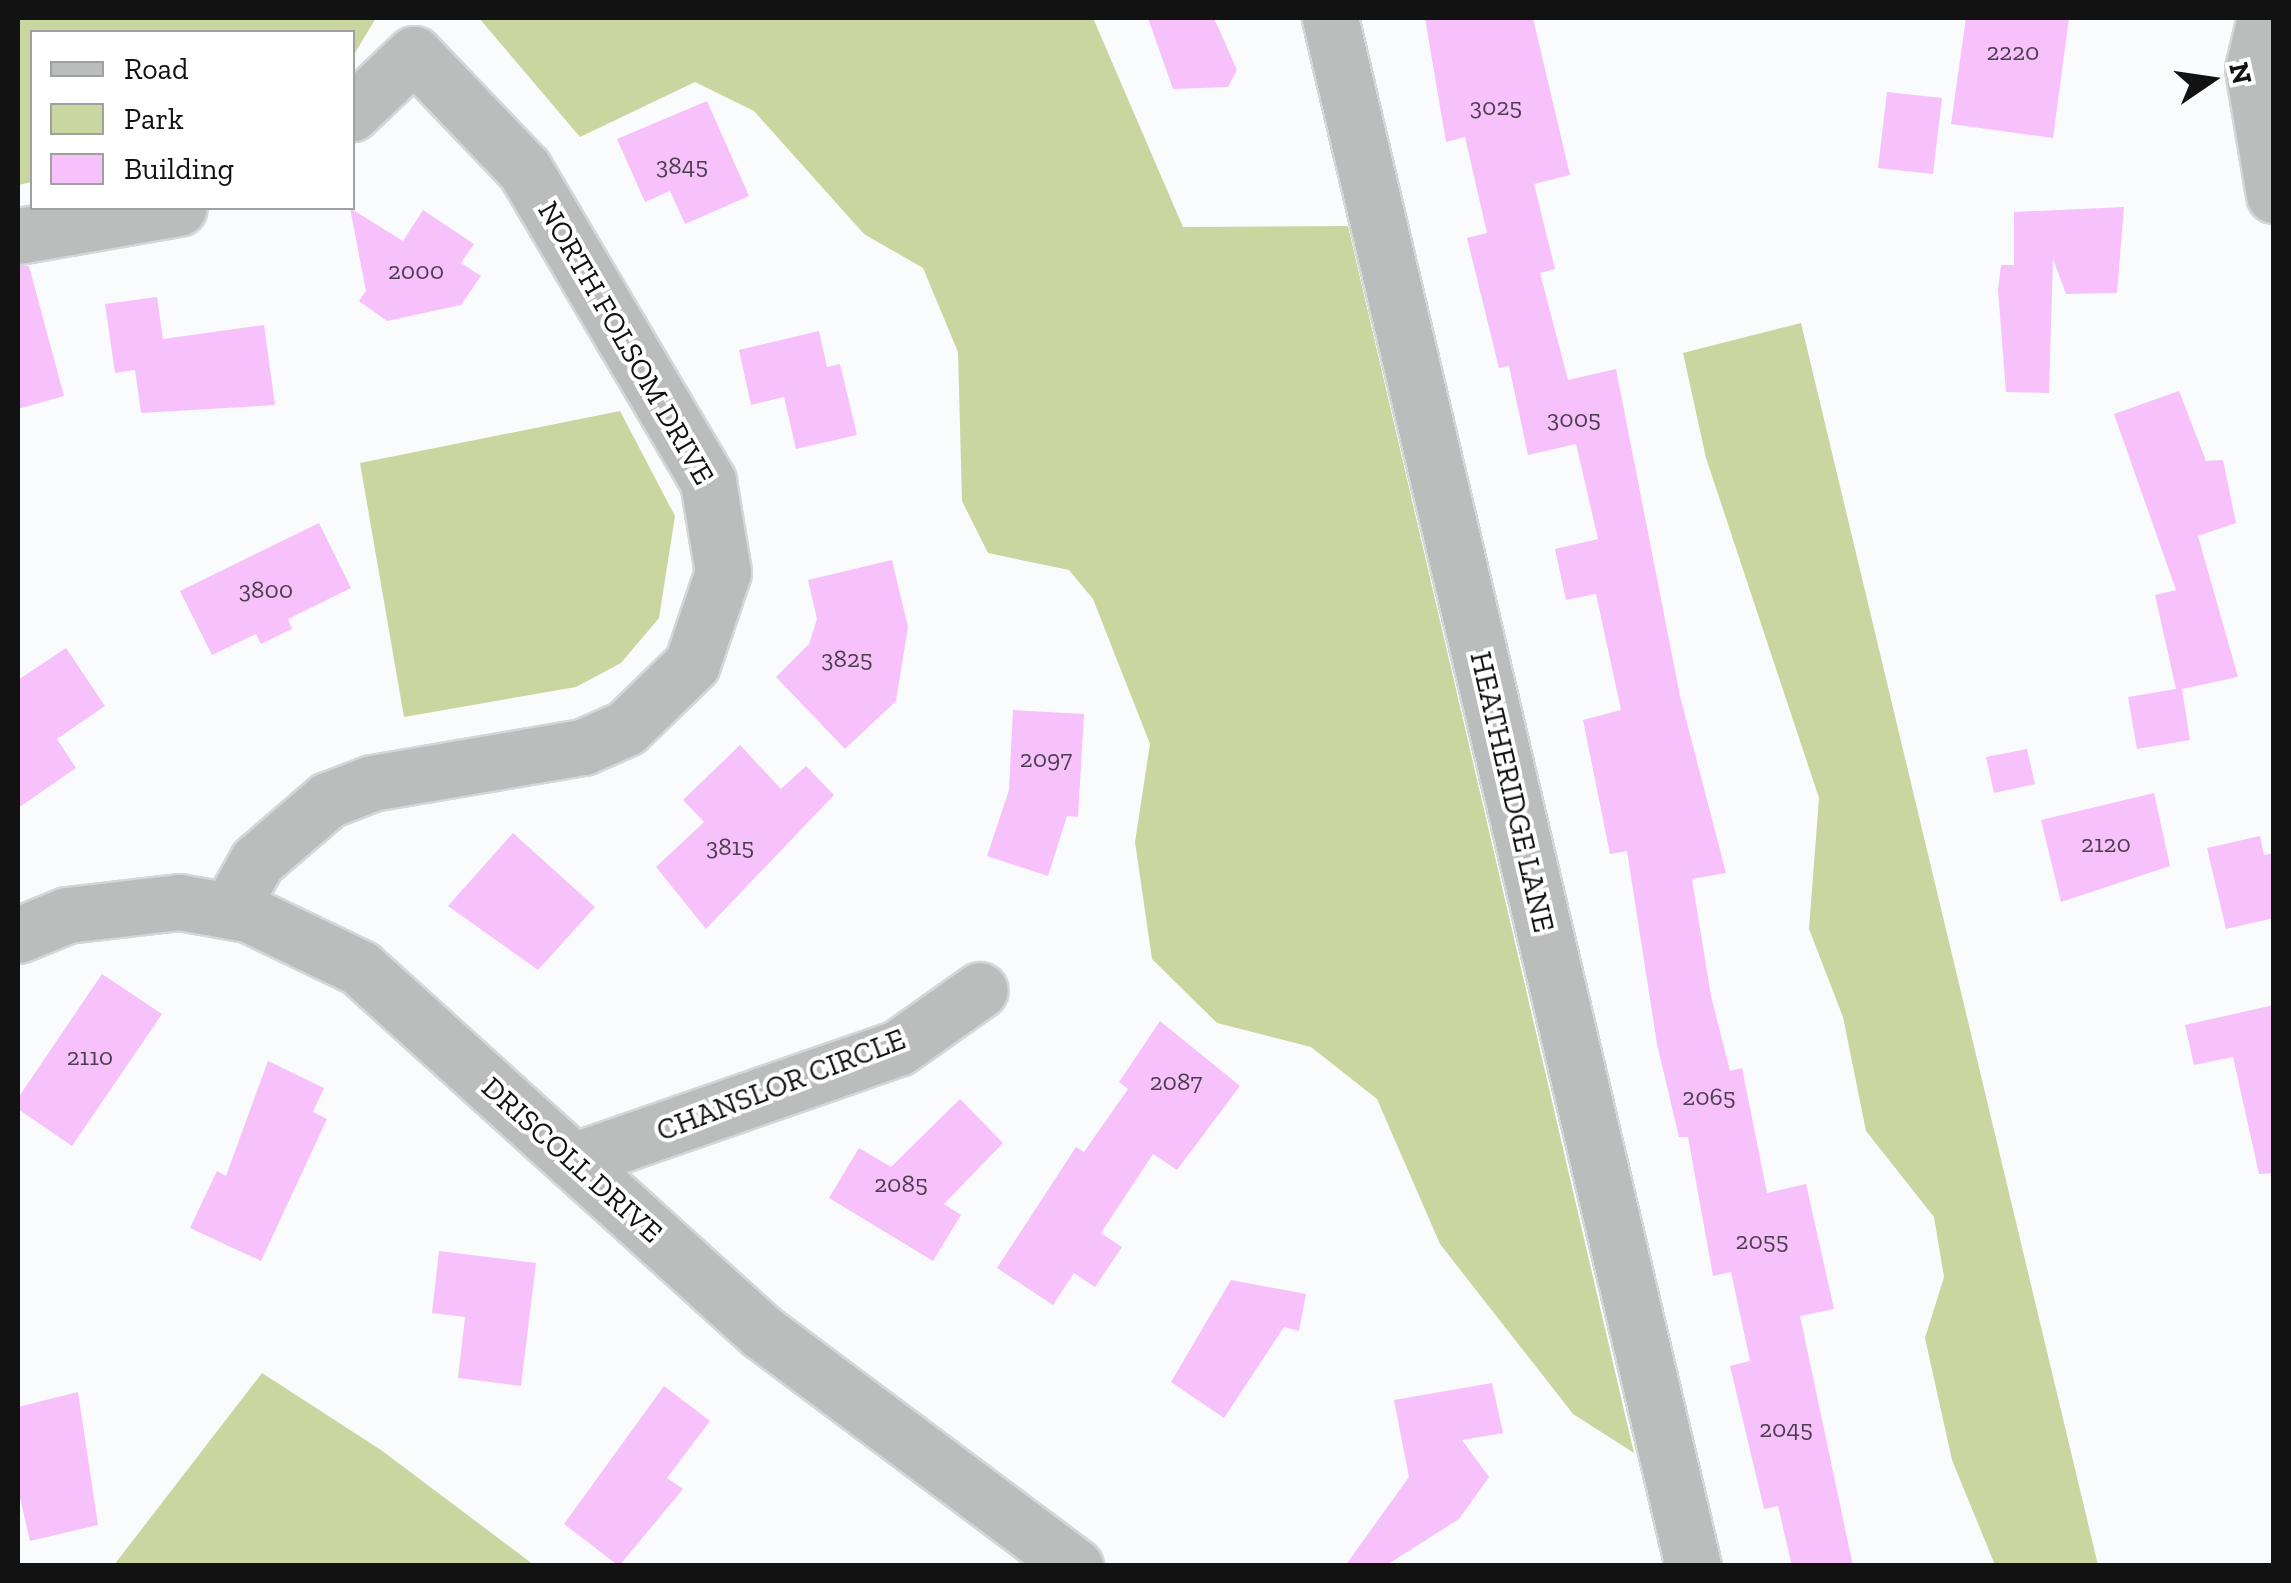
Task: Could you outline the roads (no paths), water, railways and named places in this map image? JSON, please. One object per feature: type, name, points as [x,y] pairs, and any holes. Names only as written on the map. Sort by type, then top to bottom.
[{"type":"street","name":"HEATHERIDGE LANE","points":[[1330,18],[1693,1566]]},
{"type":"street","points":[[2264,18],[2254,86],[2274,196]]},
{"type":"street","name":"NORTH FOLSOM DRIVE","points":[[230,909],[258,861],[328,800],[372,782],[582,746],[626,728],[692,664],[714,620],[723,572],[708,481],[555,214],[414,54],[355,110]]},
{"type":"street","points":[[18,236],[168,210]]},
{"type":"street","name":"DRISCOLL DRIVE","points":[[18,935],[124,903],[230,909],[360,968],[777,1344],[1076,1566]]},
{"type":"street","name":"CHANSLOR CIRCLE","points":[[573,1161],[898,1048],[980,990]]}]
